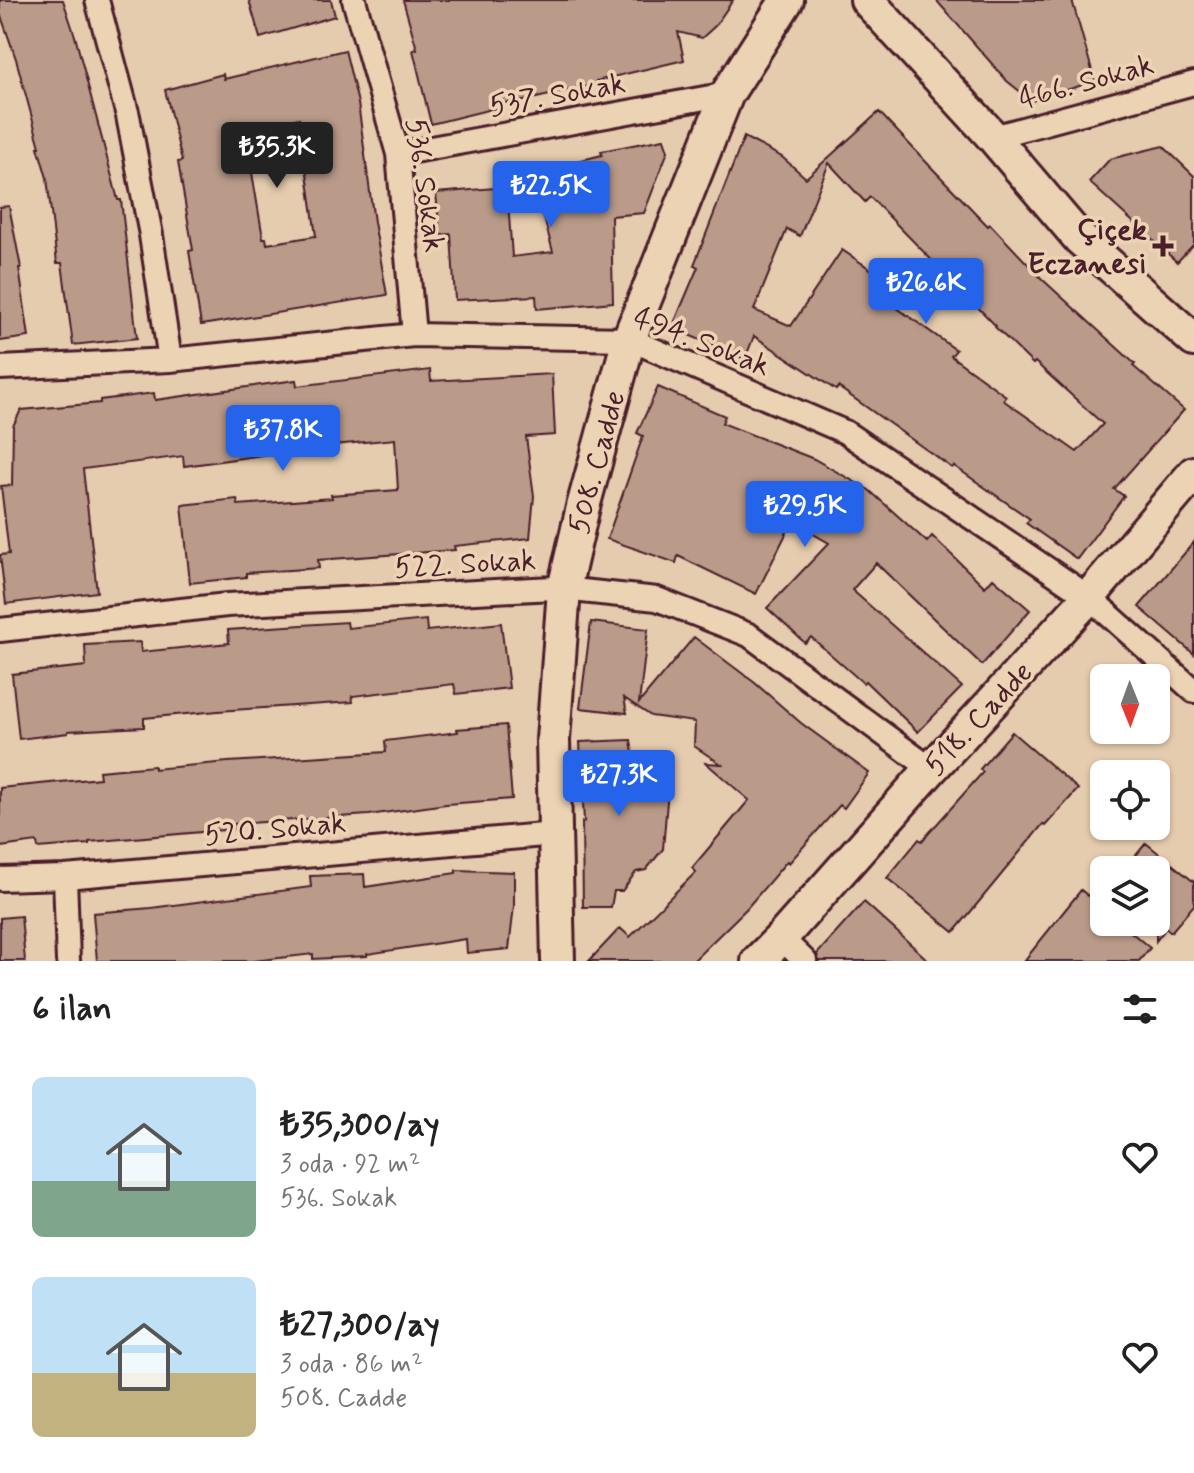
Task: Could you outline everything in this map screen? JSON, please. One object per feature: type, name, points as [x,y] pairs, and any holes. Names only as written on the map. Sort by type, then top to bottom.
[{"type":"street","points":[[97,0],[131,130],[170,360]]},
{"type":"street","name":"536. Sokak","points":[[354,0],[398,154],[414,335]]},
{"type":"street","name":"508. Cadde","points":[[558,961],[553,740],[564,589],[583,507],[629,339],[727,94],[787,0]]},
{"type":"street","points":[[867,0],[993,137],[1079,238],[1194,340]]},
{"type":"street","name":"466. Sokak","points":[[993,137],[1194,83]]},
{"type":"street","name":"537. Sokak","points":[[398,154],[727,94]]},
{"type":"street","name":"494. Sokak","points":[[0,368],[170,360],[414,335],[629,339],[845,432],[1089,597],[1194,691]]},
{"type":"street","name":"518. Cadde","points":[[758,961],[1089,597],[1194,473]]},
{"type":"street","name":"522. Sokak","points":[[0,630],[227,605],[554,588],[657,599],[749,635],[931,769]]},
{"type":"street","name":"520. Sokak","points":[[0,879],[65,877],[555,834]]},
{"type":"street","points":[[65,877],[68,961]]},
{"type":"street","points":[[781,938],[805,961]]},
{"type":"building","points":[[0,0],[63,0],[118,200],[121,200],[137,338],[73,345],[62,263],[57,263],[47,178],[16,59],[0,13]]},
{"type":"building","points":[[249,0],[331,0],[335,16],[260,38]]},
{"type":"building","points":[[403,0],[733,0],[715,26],[702,38],[678,32],[684,60],[596,81],[597,84],[500,104],[500,107],[431,124],[413,50],[417,49]]},
{"type":"building","points":[[936,0],[1072,0],[1095,81],[1032,101],[1007,81]]},
{"type":"building","points":[[345,50],[358,103],[387,295],[201,325],[189,251],[193,250],[178,162],[182,161],[165,90],[223,74],[224,79]],"holes":[[[299,118],[316,236],[267,244],[266,238],[263,238],[245,131]]]},
{"type":"building","points":[[879,112],[1042,279],[1184,410],[1114,489],[1124,496],[1077,559],[1026,523],[1030,519],[954,466],[952,468],[838,387],[836,390],[754,336],[745,359],[672,328],[698,267],[694,265],[744,137],[782,157],[806,178]],"holes":[[[829,163],[865,202],[870,197],[995,327],[1103,424],[1077,452],[1003,400],[1006,396],[951,356],[956,350],[893,305],[903,291],[842,250],[791,326],[754,310],[787,229],[800,236]]]},
{"type":"building","points":[[664,139],[668,151],[644,213],[611,216],[613,302],[537,309],[536,296],[455,300],[451,234],[440,235],[436,193],[507,187],[512,257],[553,252],[532,172],[602,155],[601,151]]},
{"type":"building","points":[[1163,146],[1194,176],[1194,244],[1177,262],[1089,182],[1110,159]]},
{"type":"building","points":[[9,206],[21,268],[29,337],[0,341],[0,207]]},
{"type":"building","points":[[430,370],[431,381],[552,374],[555,435],[526,437],[534,496],[530,538],[454,546],[455,550],[318,560],[319,568],[246,573],[246,577],[190,583],[182,505],[237,499],[238,505],[398,490],[395,439],[184,466],[183,456],[83,469],[97,592],[6,604],[0,555],[9,554],[1,486],[12,485],[13,426],[21,410],[100,403],[100,400],[154,393],[155,400],[296,380],[297,386]]},
{"type":"building","points":[[658,387],[725,416],[722,423],[814,459],[869,490],[927,542],[932,536],[985,587],[993,578],[1030,610],[982,665],[876,563],[852,590],[962,687],[918,732],[865,681],[863,683],[811,637],[805,643],[767,608],[829,543],[792,522],[756,594],[678,556],[676,563],[607,539],[643,436],[637,433]]},
{"type":"building","points":[[1194,542],[1194,654],[1139,607]]},
{"type":"building","points":[[426,620],[427,631],[501,623],[509,688],[456,694],[454,684],[352,696],[353,702],[144,718],[144,727],[68,731],[19,739],[12,674],[86,666],[85,645],[140,642],[141,652],[229,643],[228,630],[347,622],[348,628]]},
{"type":"building","points":[[591,622],[648,629],[639,703],[694,637],[869,773],[844,808],[840,805],[747,908],[693,961],[589,961],[620,928],[630,937],[696,872],[692,868],[749,800],[706,763],[721,764],[694,746],[695,722],[651,716],[624,698],[627,713],[580,708]]},
{"type":"building","points":[[506,725],[512,799],[369,815],[234,824],[235,829],[89,844],[38,848],[37,842],[0,847],[0,788],[100,778],[99,771],[386,752],[385,741],[458,732],[457,729]]},
{"type":"building","points":[[1012,732],[1078,789],[1045,826],[1043,824],[954,932],[887,878],[919,839],[922,841],[983,772],[980,769]]},
{"type":"building","points":[[631,740],[634,760],[657,761],[659,776],[667,778],[663,849],[646,870],[636,872],[622,891],[614,891],[611,907],[583,907],[584,822],[580,742]]},
{"type":"building","points":[[1146,843],[1162,856],[1135,856]]},
{"type":"building","points":[[1170,862],[1194,882],[1194,905],[1171,932]]},
{"type":"building","points":[[456,870],[514,872],[509,949],[467,953],[466,939],[367,956],[313,959],[313,954],[253,961],[97,961],[93,913],[311,887],[310,876],[364,874],[365,887],[456,873]]},
{"type":"building","points":[[1081,890],[1090,897],[1090,936],[1136,936],[1150,948],[1139,961],[1024,961]]},
{"type":"building","points":[[864,902],[929,961],[819,961],[817,954]]},
{"type":"building","points":[[21,916],[25,961],[0,961],[0,918]]},
{"type":"place","name":"Çiçek Eczanesi","points":[[1163,246]]}]
